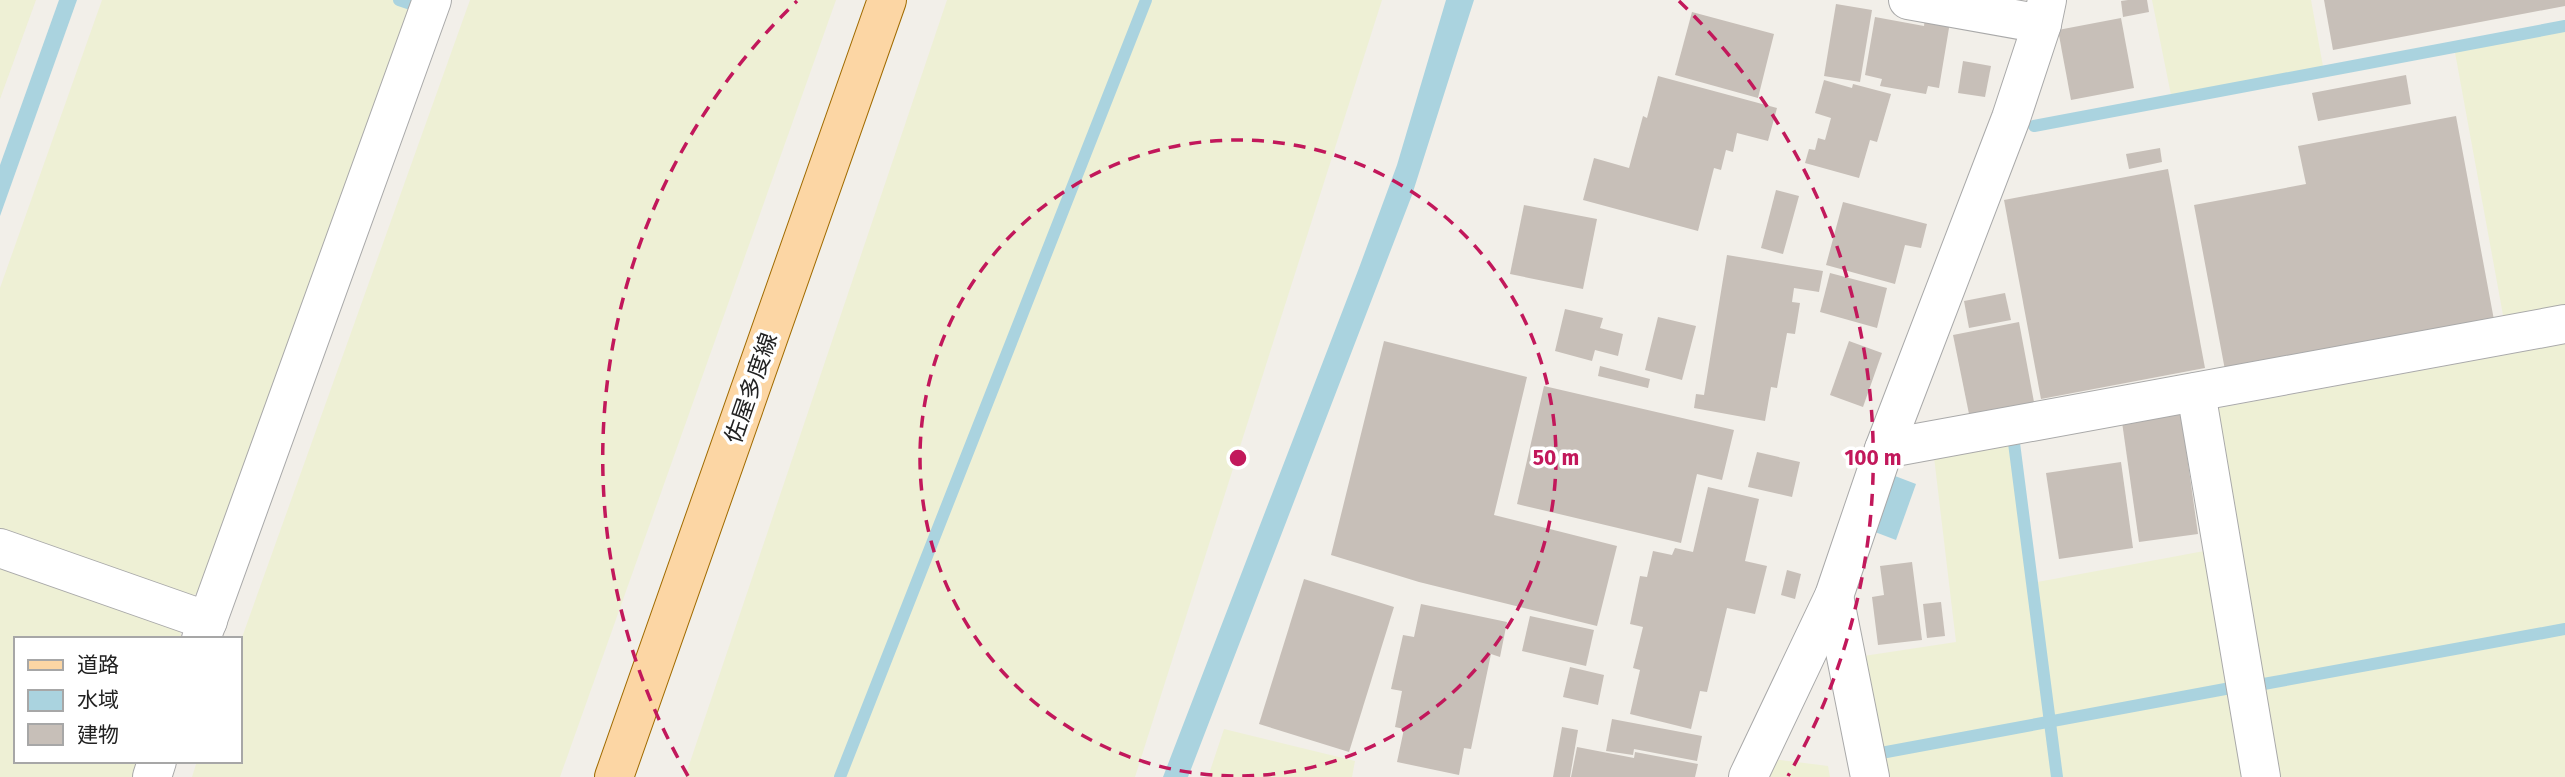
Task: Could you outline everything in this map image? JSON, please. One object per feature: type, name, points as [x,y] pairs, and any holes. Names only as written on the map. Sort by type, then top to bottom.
[{"type":"main road","name":"佐屋多度線","points":[[614,777],[887,0]]},
{"type":"street","points":[[0,548],[204,630],[432,0]]},
{"type":"street","points":[[1748,777],[1834,596],[1884,449],[2011,118],[2044,12],[1908,0]]},
{"type":"street","points":[[1884,449],[2565,324]]},
{"type":"street","points":[[2196,392],[2261,777]]},
{"type":"street","points":[[1834,596],[1870,777]]},
{"type":"green space","points":[[0,0],[36,0],[0,99]]},
{"type":"green space","points":[[102,0],[421,0],[209,585],[188,599],[0,536],[0,288]]},
{"type":"green space","points":[[470,0],[836,0],[560,777],[192,777],[196,763],[242,763],[242,637]]},
{"type":"green space","points":[[947,0],[1382,0],[1135,777],[685,777]]},
{"type":"green space","points":[[2152,0],[2311,0],[2324,72],[2172,100]]},
{"type":"green space","points":[[2565,26],[2565,313],[2505,326],[2454,47]]},
{"type":"green space","points":[[2565,344],[2565,777],[2273,777],[2213,409]]},
{"type":"green space","points":[[2014,443],[2032,583],[2215,549],[2251,777],[1883,777],[1857,657],[1956,642],[1934,457]]},
{"type":"green space","points":[[0,564],[178,625],[181,637],[14,637],[14,763],[144,763],[139,777],[0,777]]},
{"type":"green space","points":[[1224,729],[1355,761],[1352,777],[1208,777]]},
{"type":"green space","points":[[1773,759],[1828,766],[1830,777],[1764,777]]},
{"type":"water","points":[[59,0],[77,0],[0,216],[0,165]]},
{"type":"water","points":[[1446,0],[1474,0],[1412,195],[1188,777],[1163,777],[1397,165]]},
{"type":"water","points":[[1895,476],[1916,484],[1896,540],[1875,532]]},
{"type":"building","points":[[2147,0],[2149,12],[2123,17],[2121,1]]},
{"type":"building","points":[[2324,0],[2565,0],[2565,6],[2333,50]]},
{"type":"building","points":[[1836,4],[1872,10],[1860,82],[1824,76]]},
{"type":"building","points":[[1692,12],[1774,34],[1758,98],[1675,75]]},
{"type":"building","points":[[1875,17],[1924,26],[1925,17],[1950,22],[1939,88],[1928,86],[1926,94],[1880,86],[1882,79],[1865,75]]},
{"type":"building","points":[[2121,18],[2134,88],[2071,100],[2058,30]]},
{"type":"building","points":[[1963,61],[1991,66],[1985,97],[1958,93]]},
{"type":"building","points":[[2406,75],[2411,104],[2318,121],[2312,93]]},
{"type":"building","points":[[1658,76],[1777,108],[1768,141],[1737,133],[1733,152],[1726,150],[1721,170],[1714,168],[1698,231],[1583,200],[1594,158],[1629,168],[1643,116],[1647,118]]},
{"type":"building","points":[[1824,80],[1852,88],[1853,84],[1891,94],[1877,142],[1870,140],[1859,178],[1805,163],[1809,149],[1815,150],[1818,138],[1825,140],[1831,118],[1815,113]]},
{"type":"building","points":[[2456,116],[2494,320],[2225,370],[2194,205],[2306,184],[2298,146]]},
{"type":"building","points":[[2160,148],[2162,162],[2129,169],[2126,154]]},
{"type":"building","points":[[2168,169],[2205,368],[2041,399],[2004,200]]},
{"type":"building","points":[[1776,190],[1799,196],[1783,254],[1761,248]]},
{"type":"building","points":[[1843,202],[1927,224],[1921,248],[1905,245],[1895,284],[1826,265]]},
{"type":"building","points":[[1524,205],[1597,219],[1583,289],[1510,274]]},
{"type":"building","points":[[1727,255],[1823,271],[1819,292],[1794,288],[1792,302],[1800,303],[1795,334],[1787,333],[1777,388],[1771,387],[1765,421],[1694,408],[1696,394],[1704,395]]},
{"type":"building","points":[[1830,273],[1887,288],[1877,328],[1820,312]]},
{"type":"building","points":[[2005,293],[2011,320],[1969,328],[1964,301]]},
{"type":"building","points":[[1565,309],[1603,318],[1600,328],[1623,334],[1618,356],[1595,350],[1592,361],[1555,351]]},
{"type":"building","points":[[1658,317],[1696,326],[1682,380],[1645,370]]},
{"type":"building","points":[[2019,322],[2034,402],[1969,414],[1953,335]]},
{"type":"building","points":[[1384,341],[1527,377],[1494,515],[1617,546],[1597,626],[1419,582],[1331,555]]},
{"type":"building","points":[[1849,341],[1882,353],[1863,407],[1830,395]]},
{"type":"building","points":[[1600,366],[1650,379],[1648,388],[1598,376]]},
{"type":"building","points":[[1544,386],[1734,430],[1722,480],[1697,474],[1681,543],[1517,504]]},
{"type":"building","points":[[2181,413],[2198,534],[2139,542],[2122,422]]},
{"type":"building","points":[[1757,452],[1800,462],[1792,497],[1748,487]]},
{"type":"building","points":[[2121,462],[2133,548],[2059,559],[2046,473]]},
{"type":"building","points":[[1708,487],[1759,499],[1745,561],[1767,566],[1755,614],[1727,608],[1707,692],[1700,691],[1691,729],[1630,714],[1640,670],[1633,668],[1643,627],[1630,624],[1640,576],[1647,577],[1653,551],[1672,555],[1675,548],[1693,552]]},
{"type":"building","points":[[1912,562],[1922,640],[1878,645],[1872,597],[1884,595],[1880,566]]},
{"type":"building","points":[[1787,570],[1801,574],[1795,599],[1781,595]]},
{"type":"building","points":[[1304,579],[1394,607],[1349,752],[1259,724]]},
{"type":"building","points":[[1941,602],[1945,636],[1927,638],[1923,604]]},
{"type":"building","points":[[1421,604],[1507,622],[1500,657],[1491,654],[1471,749],[1464,748],[1459,775],[1397,762],[1404,729],[1395,727],[1402,691],[1391,689],[1403,635],[1414,637]]},
{"type":"building","points":[[1530,616],[1594,630],[1586,666],[1522,651]]},
{"type":"building","points":[[1570,667],[1604,675],[1598,705],[1563,697]]},
{"type":"building","points":[[1612,719],[1702,736],[1697,761],[1634,749],[1633,755],[1606,751]]},
{"type":"building","points":[[1562,727],[1578,730],[1570,777],[1553,777]]},
{"type":"building","points":[[1577,747],[1634,758],[1635,752],[1698,764],[1695,777],[1571,777]]},
{"type":"waterway","points":[[399,0],[411,4]]},
{"type":"waterway","points":[[840,777],[1146,0]]},
{"type":"waterway","points":[[2034,126],[2565,26]]},
{"type":"waterway","points":[[2014,443],[2057,777]]},
{"type":"waterway","points":[[2258,685],[2565,629]]},
{"type":"waterway","points":[[1881,753],[2236,687]]}]
